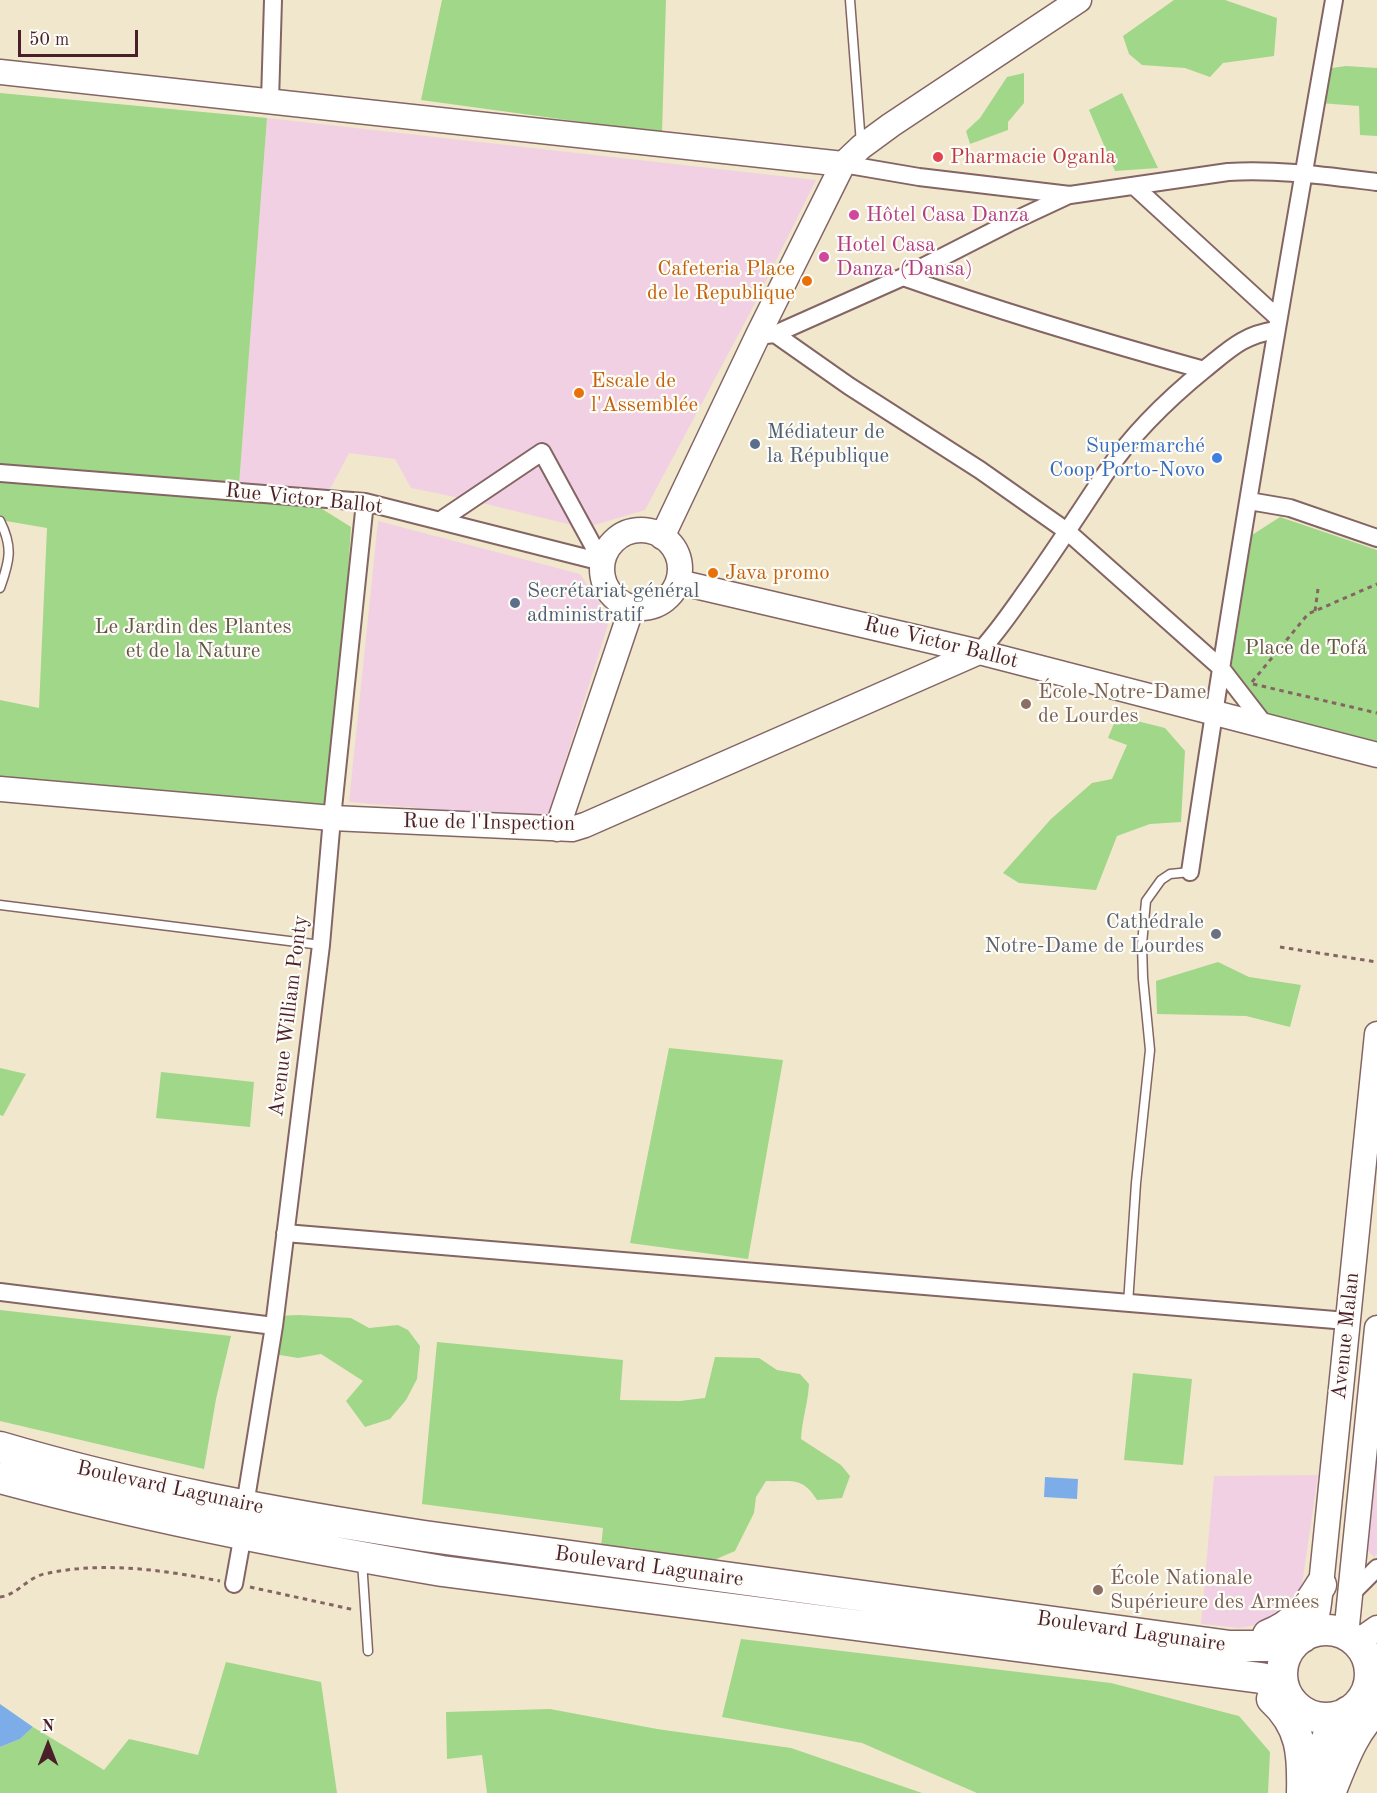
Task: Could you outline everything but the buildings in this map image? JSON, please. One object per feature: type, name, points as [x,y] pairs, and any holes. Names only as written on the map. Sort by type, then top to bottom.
[{"type":"highway","name":"Boulevard Lagunaire","points":[[0,1447],[244,1520],[361,1558],[442,1571],[1229,1660],[1282,1646],[1304,1635]]},
{"type":"highway","name":"Boulevard Lagunaire","points":[[0,1478],[65,1495],[244,1520],[424,1536],[1229,1660],[1261,1678],[1281,1685],[1292,1700]]},
{"type":"highway","points":[[1302,1793],[1301,1752],[1295,1729],[1288,1716],[1265,1693],[1250,1683],[1229,1660],[1244,1641],[1260,1638],[1288,1626],[1307,1608],[1321,1585]]},
{"type":"highway","points":[[1312,1793],[1308,1730],[1305,1717],[1283,1683],[1283,1665],[1290,1648],[1304,1635],[1326,1630],[1360,1635],[1373,1669],[1370,1682],[1360,1702],[1363,1710],[1361,1728],[1330,1793]]},
{"type":"highway","points":[[1292,1700],[1308,1714],[1322,1717],[1363,1710]]},
{"type":"highway","points":[[1312,1793],[1326,1741],[1335,1720],[1363,1710]]},
{"type":"main road","points":[[662,537],[767,335],[843,164],[861,147],[1079,0]]},
{"type":"main road","points":[[0,72],[843,164]]},
{"type":"main road","points":[[644,531],[662,537],[671,545],[680,569],[678,582],[669,596],[649,607],[632,607],[620,602],[606,588],[602,576],[602,562],[610,545],[625,534],[644,531]]},
{"type":"main road","name":"Rue Victor Ballot","points":[[678,582],[979,652],[1377,755]]},
{"type":"main road","points":[[557,829],[632,607]]},
{"type":"main road","name":"Rue de l'Inspection","points":[[0,789],[332,818],[572,829],[979,652]]},
{"type":"main road","name":"Avenue Malan","points":[[1304,1635],[1312,1630],[1316,1619],[1321,1585],[1347,1321],[1375,1078],[1377,1034]]},
{"type":"main road","points":[[1347,1321],[1377,1326]]},
{"type":"main road","name":"Avenue Malan","points":[[1360,1635],[1350,1595],[1377,1326]]},
{"type":"main road","points":[[1336,1437],[1365,1440]]},
{"type":"street","points":[[270,101],[273,0]]},
{"type":"street","points":[[1190,872],[1213,712],[1277,324],[1334,0]]},
{"type":"street","points":[[843,164],[919,177],[1070,195],[1228,172],[1304,172],[1377,182]]},
{"type":"street","points":[[1134,186],[1277,324]]},
{"type":"street","points":[[767,335],[903,277],[1070,195]]},
{"type":"street","points":[[903,277],[972,302],[1088,338],[1204,370]]},
{"type":"street","points":[[979,652],[995,636],[1068,532],[1106,472],[1141,428],[1185,385],[1236,344],[1277,324]]},
{"type":"street","points":[[767,335],[980,470],[1068,532],[1246,689],[1265,725]]},
{"type":"street","points":[[441,520],[542,452],[602,562]]},
{"type":"street","name":"Rue Victor Ballot","points":[[0,473],[365,502],[602,562]]},
{"type":"street","points":[[1249,501],[1290,508],[1377,538]]},
{"type":"street","name":"Avenue William Ponty","points":[[234,1584],[274,1326],[321,945],[365,502]]},
{"type":"street","points":[[285,1233],[763,1272],[1128,1305],[1347,1321]]},
{"type":"street","points":[[0,1292],[274,1326]]},
{"type":"street","points":[[1350,1595],[1377,1568]]},
{"type":"lane","points":[[850,0],[861,147]]},
{"type":"lane","points":[[0,520],[8,536],[10,549],[8,565],[0,588]]},
{"type":"lane","points":[[1128,1305],[1136,1183],[1150,1050],[1143,956],[1143,922],[1146,901],[1161,880],[1170,874],[1190,872]]},
{"type":"lane","points":[[0,904],[321,945]]},
{"type":"lane","points":[[361,1558],[368,1651]]},
{"type":"path","points":[[1377,584],[1308,614],[1246,689],[1377,713]]},
{"type":"path","points":[[1315,611],[1318,589]]},
{"type":"path","points":[[1280,946],[1377,962]]},
{"type":"path","points":[[0,1597],[10,1596],[35,1576],[62,1570],[130,1567],[234,1584],[328,1606],[366,1612]]},
{"type":"shaded area","points":[[267,118],[816,180],[751,311],[645,510],[584,528],[411,488],[395,459],[349,453],[329,491],[239,485]]},
{"type":"shaded area","points":[[378,521],[580,574],[610,618],[547,819],[349,802]]},
{"type":"shaded area","points":[[1377,1455],[1377,1554],[1374,1557],[1368,1551]]},
{"type":"shaded area","points":[[1318,1475],[1302,1585],[1298,1598],[1266,1623],[1240,1628],[1201,1624],[1214,1476]]},
{"type":"green space","points":[[442,0],[666,0],[662,133],[421,100]]},
{"type":"green space","points":[[1174,0],[1225,0],[1277,18],[1274,56],[1223,63],[1210,77],[1185,68],[1142,65],[1129,54],[1123,36]]},
{"type":"green space","points":[[1346,66],[1377,68],[1377,136],[1360,135],[1359,106],[1320,103],[1325,69]]},
{"type":"green space","points":[[1024,73],[1024,103],[1008,122],[1008,130],[970,144],[966,131],[980,118],[1007,77]]},
{"type":"green space","points":[[0,93],[267,118],[239,485],[0,464]]},
{"type":"green space","points":[[1122,93],[1158,168],[1115,171],[1089,110]]},
{"type":"green space","name":"Le Jardin des Plantes et de la Nature","points":[[0,473],[303,497],[351,527],[332,818],[0,788],[0,700],[39,708],[47,528],[0,520]]},
{"type":"green space","name":"Place de Tofá","points":[[1280,517],[1377,550],[1377,746],[1271,721],[1231,670],[1252,535]]},
{"type":"green space","points":[[1117,716],[1165,728],[1185,751],[1181,822],[1150,824],[1117,836],[1096,890],[1019,883],[1003,873],[1051,819],[1092,783],[1112,779],[1127,745],[1108,738]]},
{"type":"green space","points":[[1218,962],[1249,977],[1301,985],[1290,1027],[1246,1016],[1157,1014],[1156,981]]},
{"type":"green space","points":[[669,1048],[783,1060],[748,1259],[630,1243]]},
{"type":"green space","points":[[0,1068],[26,1074],[3,1116],[0,1115]]},
{"type":"green space","points":[[161,1072],[254,1082],[250,1127],[156,1118]]},
{"type":"green space","points":[[0,1310],[231,1336],[216,1399],[204,1469],[0,1421]]},
{"type":"green space","points":[[275,1316],[351,1318],[369,1328],[398,1325],[408,1330],[420,1346],[417,1379],[406,1400],[390,1419],[365,1427],[346,1401],[363,1381],[321,1354],[298,1358],[274,1354]]},
{"type":"green space","points":[[437,1342],[623,1360],[620,1400],[680,1401],[705,1398],[715,1357],[759,1358],[777,1370],[800,1374],[809,1384],[801,1439],[841,1465],[850,1476],[842,1498],[817,1500],[812,1492],[796,1482],[766,1481],[756,1497],[754,1513],[735,1551],[714,1560],[694,1562],[630,1547],[601,1547],[603,1528],[422,1504]]},
{"type":"green space","points":[[1133,1373],[1192,1379],[1183,1465],[1124,1460]]},
{"type":"green space","points":[[741,1639],[1111,1683],[1239,1716],[1270,1752],[1268,1793],[977,1793],[862,1743],[722,1717]]},
{"type":"green space","points":[[226,1662],[321,1682],[337,1793],[0,1793],[0,1747],[20,1739],[33,1727],[104,1770],[129,1739],[198,1755]]},
{"type":"green space","points":[[550,1709],[657,1729],[791,1748],[922,1793],[487,1793],[482,1755],[447,1759],[446,1712]]},
{"type":"water","points":[[1045,1477],[1078,1479],[1077,1499],[1044,1497]]},
{"type":"water","points":[[0,1704],[33,1727],[20,1739],[0,1747]]},
{"type":"place","name":"Pharmacie Oganla","points":[[938,157]]},
{"type":"place","name":"Hôtel Casa Danza","points":[[854,215]]},
{"type":"place","name":"Hotel Casa Danza (Dansa)","points":[[824,257]]},
{"type":"place","name":"Cafeteria Place de le Republique","points":[[807,281]]},
{"type":"place","name":"Escale de l'Assemblée","points":[[579,393]]},
{"type":"place","name":"Médiateur de la République","points":[[755,444]]},
{"type":"place","name":"Supermarché Coop Porto-Novo","points":[[1217,458]]},
{"type":"place","name":"Java promo","points":[[713,573]]},
{"type":"place","name":"Secrétariat général administratif","points":[[515,603]]},
{"type":"place","name":"École Notre-Dame de Lourdes","points":[[1026,704]]},
{"type":"place","name":"Cathédrale Notre-Dame de Lourdes","points":[[1216,934]]},
{"type":"place","name":"École Nationale Supérieure des Armées","points":[[1098,1590]]}]
